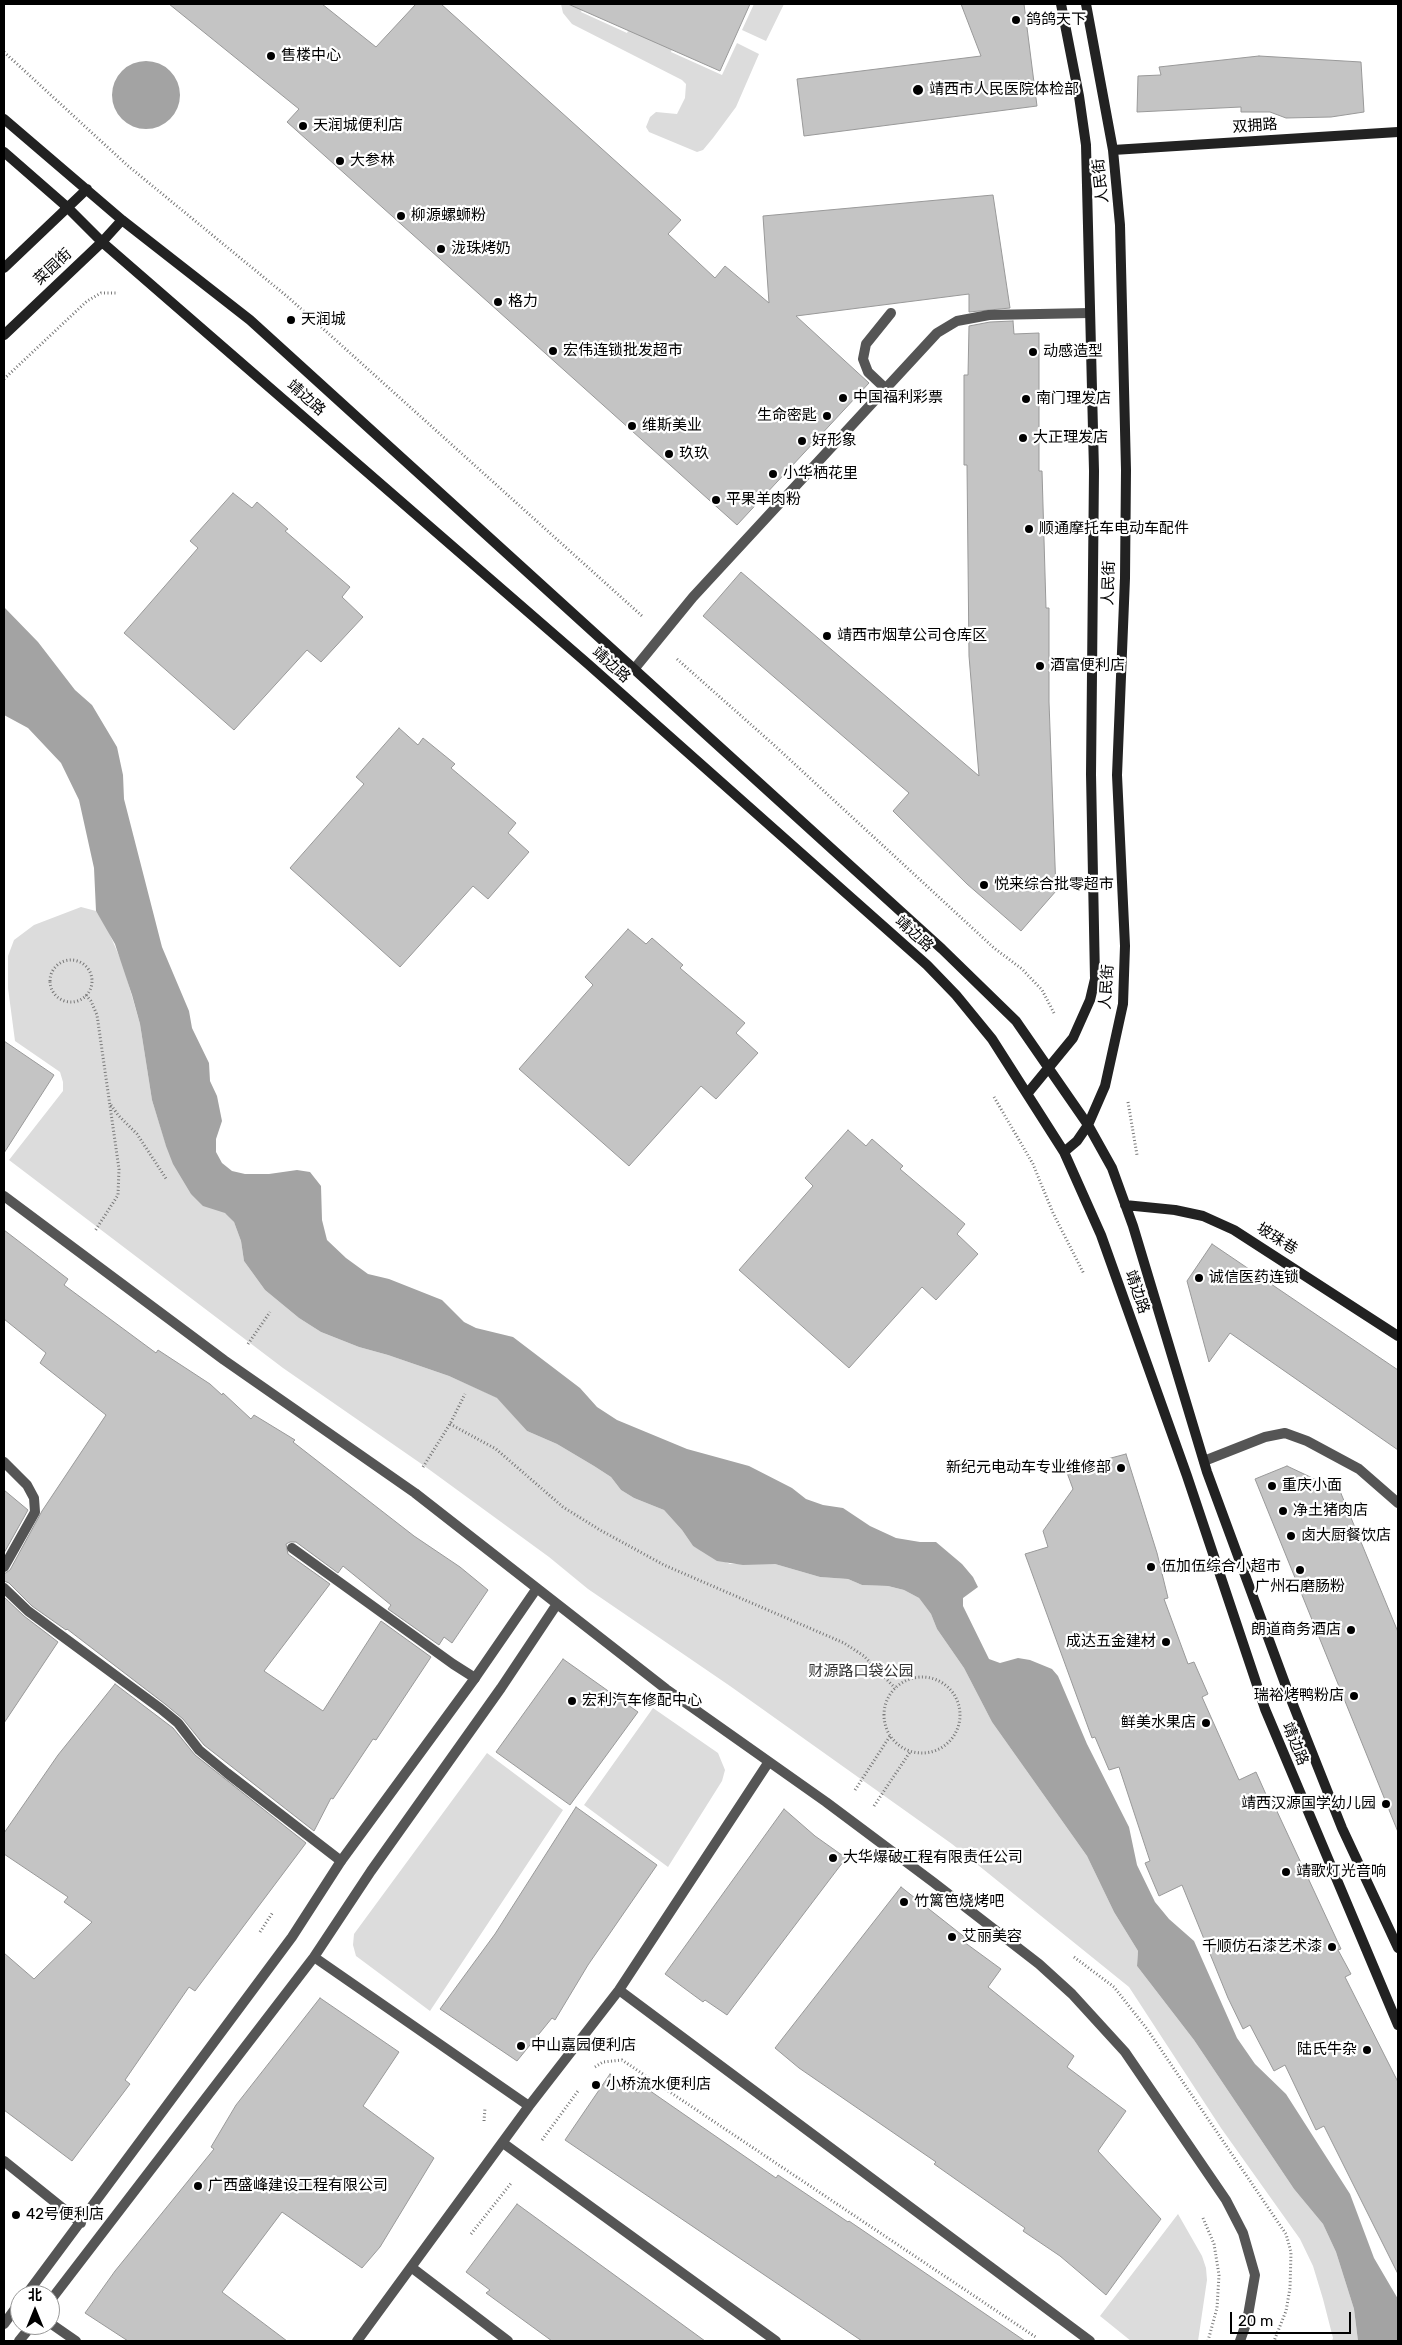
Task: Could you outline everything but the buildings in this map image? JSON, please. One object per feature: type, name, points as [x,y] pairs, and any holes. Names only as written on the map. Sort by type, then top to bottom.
[{"type":"main road","name":"人民街","points":[[1027,1094],[1073,1038],[1090,1000],[1096,979],[1091,774],[1094,471],[1086,145],[1079,96],[1061,4]]},
{"type":"main road","name":"人民街","points":[[1064,1152],[1077,1142],[1088,1125],[1105,1086],[1114,1053],[1123,1004],[1125,946],[1117,776],[1125,578],[1126,470],[1120,225],[1113,150],[1086,4]]},
{"type":"main road","name":"靖边路","points":[[4,119],[122,220],[250,320],[635,668],[942,949],[1016,1021],[1088,1125],[1112,1168],[1204,1461],[1300,1723],[1342,1828],[1398,1948]]},
{"type":"main road","name":"双拥路","points":[[1113,150],[1398,132]]},
{"type":"main road","name":"靖边路","points":[[4,152],[67,207],[102,242],[588,664],[927,965],[992,1039],[1064,1152],[1101,1235],[1187,1476],[1265,1709],[1398,2026]]},
{"type":"main road","points":[[4,268],[87,190]]},
{"type":"main road","name":"菜园街","points":[[4,335],[102,242],[122,220]]},
{"type":"main road","name":"坡珠巷","points":[[1125,1205],[1175,1210],[1203,1216],[1234,1230],[1398,1336]]},
{"type":"street","points":[[886,389],[868,372],[863,359],[866,344],[891,313]]},
{"type":"street","points":[[635,668],[693,596],[937,333],[957,321],[989,315],[1090,313]]},
{"type":"street","points":[[4,1196],[224,1360],[415,1493],[666,1689],[834,1808],[1040,1964],[1072,1994],[1125,2052],[1226,2200],[1243,2233],[1255,2275],[1247,2321],[1240,2341]]},
{"type":"street","points":[[1204,1461],[1265,1437],[1285,1434],[1307,1441],[1359,1469],[1398,1503]]},
{"type":"street","points":[[4,1462],[27,1485],[34,1498],[35,1512],[4,1567]]},
{"type":"street","points":[[292,1548],[475,1678]]},
{"type":"street","points":[[4,1588],[28,1611],[178,1723],[200,1750],[341,1861]]},
{"type":"street","points":[[34,2285],[292,1937],[341,1861],[475,1678],[537,1588]]},
{"type":"street","points":[[60,2288],[314,1957],[371,1871],[501,1688],[557,1604]]},
{"type":"street","points":[[357,2341],[529,2106],[620,1990],[768,1763]]},
{"type":"street","points":[[314,1957],[529,2106]]},
{"type":"street","points":[[620,1990],[1090,2341]]},
{"type":"street","points":[[503,2142],[529,2159],[776,2341]]},
{"type":"street","points":[[4,2161],[81,2223]]},
{"type":"street","points":[[411,2267],[508,2341]]},
{"type":"street","points":[[60,2330],[76,2341]]},
{"type":"path","points":[[4,52],[127,165],[289,298],[576,559],[662,634]]},
{"type":"path","points":[[4,379],[88,301],[100,293],[125,293]]},
{"type":"path","points":[[77,960],[89,968],[92,983],[86,996],[74,1002],[68,1002],[56,996],[51,977],[57,966],[63,962],[77,960]]},
{"type":"path","points":[[86,996],[91,1001],[97,1015],[119,1169],[118,1195],[92,1237]]},
{"type":"path","points":[[992,1094],[1033,1164],[1052,1213],[1086,1278]]},
{"type":"path","points":[[110,1102],[118,1115],[137,1134],[167,1180]]},
{"type":"path","points":[[244,1351],[270,1312]]},
{"type":"path","points":[[418,1474],[450,1424],[464,1394]]},
{"type":"path","points":[[450,1424],[496,1449],[564,1507],[600,1530],[664,1565],[844,1643],[864,1656],[895,1688]]},
{"type":"path","points":[[918,1677],[942,1682],[958,1700],[961,1713],[960,1725],[955,1736],[936,1751],[923,1754],[910,1752],[899,1746],[890,1736],[885,1724],[884,1711],[888,1699],[895,1688],[905,1681],[918,1677]]},
{"type":"path","points":[[854,1791],[890,1736]]},
{"type":"path","points":[[873,1807],[910,1752]]},
{"type":"path","points":[[590,2074],[595,2066],[603,2062],[622,2060],[1042,2341]]},
{"type":"path","points":[[466,2241],[529,2159],[578,2090]]},
{"type":"path","points":[[483,2124],[484,2105]]},
{"type":"path","points":[[1200,2212],[1214,2244],[1219,2275],[1217,2308],[1208,2341]]},
{"type":"green space","points":[[561,4],[584,4],[581,12],[627,33],[631,25],[674,43],[671,52],[722,75],[737,43],[759,54],[736,107],[703,150],[697,152],[649,132],[646,127],[650,117],[656,112],[677,114],[685,98],[686,84],[682,80],[572,24],[563,13]]},
{"type":"green space","points":[[754,4],[784,4],[766,41],[742,30]]},
{"type":"green space","name":"财源路口袋公园","points":[[81,907],[96,911],[107,928],[123,965],[140,1024],[152,1100],[166,1145],[234,1222],[241,1241],[244,1261],[265,1290],[299,1318],[321,1332],[359,1347],[449,1376],[498,1398],[527,1431],[557,1444],[594,1466],[611,1477],[621,1490],[634,1498],[664,1510],[693,1546],[730,1564],[775,1564],[820,1577],[848,1579],[862,1585],[888,1586],[904,1590],[919,1598],[931,1614],[937,1629],[964,1668],[992,1722],[1087,1856],[1114,1912],[1138,1951],[1137,1966],[1194,2040],[1294,2189],[1323,2224],[1336,2252],[1354,2309],[1358,2341],[1332,2341],[1333,2338],[1313,2266],[1300,2239],[1221,2128],[1129,1987],[952,1844],[730,1686],[588,1589],[549,1557],[423,1465],[283,1368],[9,1160],[63,1091],[63,1082],[60,1072],[15,1041],[8,988],[8,956],[14,940],[34,925]]},
{"type":"green space","points":[[653,1708],[718,1753],[725,1770],[722,1781],[668,1867],[584,1805]]},
{"type":"green space","points":[[487,1753],[563,1810],[430,2011],[356,1956],[353,1945],[354,1934]]},
{"type":"green space","points":[[1178,2214],[1202,2256],[1206,2268],[1207,2280],[1198,2341],[1131,2341],[1100,2316]]},
{"type":"shaded area","points":[[146,61],[159,64],[170,71],[177,82],[180,95],[177,108],[170,119],[159,126],[146,129],[133,126],[122,119],[115,108],[112,95],[115,82],[122,71],[133,64]]},
{"type":"shaded area","points":[[4,607],[38,642],[75,690],[92,705],[117,747],[123,775],[124,799],[162,947],[189,1011],[192,1028],[209,1063],[210,1081],[217,1096],[222,1121],[216,1139],[216,1152],[222,1163],[232,1171],[245,1174],[269,1174],[297,1170],[310,1172],[321,1186],[322,1220],[327,1240],[346,1258],[368,1274],[389,1279],[442,1300],[464,1322],[476,1328],[513,1337],[580,1388],[597,1407],[617,1420],[687,1449],[749,1466],[792,1488],[806,1499],[823,1505],[843,1508],[870,1526],[896,1538],[920,1542],[936,1542],[962,1564],[973,1577],[978,1587],[963,1598],[963,1606],[989,1659],[1000,1663],[1018,1658],[1030,1660],[1052,1669],[1058,1676],[1087,1744],[1129,1827],[1137,1865],[1155,1902],[1169,1919],[1194,1941],[1237,2038],[1255,2064],[1286,2094],[1350,2194],[1374,2258],[1398,2299],[1398,2341],[1358,2341],[1354,2309],[1336,2252],[1323,2224],[1294,2189],[1194,2040],[1137,1966],[1138,1951],[1114,1912],[1087,1856],[992,1722],[964,1668],[937,1629],[931,1614],[919,1598],[904,1590],[888,1586],[862,1585],[848,1579],[820,1577],[775,1564],[743,1565],[717,1561],[693,1546],[664,1510],[634,1498],[621,1490],[611,1477],[594,1466],[557,1444],[527,1431],[497,1398],[449,1376],[359,1347],[321,1332],[299,1318],[265,1290],[244,1261],[241,1241],[234,1222],[225,1213],[203,1206],[191,1194],[173,1164],[166,1146],[152,1100],[140,1024],[132,995],[115,944],[96,911],[94,868],[79,800],[61,763],[28,728],[4,715]]},
{"type":"place","name":"鸽鸽天下","points":[[1016,20]]},
{"type":"place","name":"售楼中心","points":[[271,56]]},
{"type":"place","name":"靖西市人民医院体检部","points":[[918,90]]},
{"type":"place","name":"天润城便利店","points":[[303,126]]},
{"type":"place","name":"大参林","points":[[340,161]]},
{"type":"place","name":"柳源螺蛳粉","points":[[401,216]]},
{"type":"place","name":"泷珠烤奶","points":[[441,249]]},
{"type":"place","name":"格力","points":[[498,302]]},
{"type":"place","name":"天润城","points":[[291,320]]},
{"type":"place","name":"宏伟连锁批发超市","points":[[553,351]]},
{"type":"place","name":"动感造型","points":[[1033,352]]},
{"type":"place","name":"中国福利彩票","points":[[843,398]]},
{"type":"place","name":"南门理发店","points":[[1026,399]]},
{"type":"place","name":"生命密匙","points":[[827,416]]},
{"type":"place","name":"维斯美业","points":[[632,426]]},
{"type":"place","name":"大正理发店","points":[[1023,438]]},
{"type":"place","name":"好形象","points":[[802,441]]},
{"type":"place","name":"玖玖","points":[[669,454]]},
{"type":"place","name":"小华栖花里","points":[[773,474]]},
{"type":"place","name":"平果羊肉粉","points":[[716,500]]},
{"type":"place","name":"顺通摩托车电动车配件","points":[[1029,529]]},
{"type":"place","name":"靖西市烟草公司仓库区","points":[[827,636]]},
{"type":"place","name":"酒富便利店","points":[[1040,666]]},
{"type":"place","name":"悦来综合批零超市","points":[[984,885]]},
{"type":"place","name":"诚信医药连锁","points":[[1199,1278]]},
{"type":"place","name":"新纪元电动车专业维修部","points":[[1121,1468]]},
{"type":"place","name":"重庆小面","points":[[1272,1486]]},
{"type":"place","name":"净土猪肉店","points":[[1283,1511]]},
{"type":"place","name":"卤大厨餐饮店","points":[[1291,1536]]},
{"type":"place","name":"伍加伍综合小超市","points":[[1151,1567]]},
{"type":"place","name":"广州石磨肠粉","points":[[1300,1570]]},
{"type":"place","name":"朗道商务酒店","points":[[1351,1630]]},
{"type":"place","name":"成达五金建材","points":[[1166,1642]]},
{"type":"place","name":"瑞裕烤鸭粉店","points":[[1354,1696]]},
{"type":"place","name":"宏利汽车修配中心","points":[[572,1701]]},
{"type":"place","name":"鲜美水果店","points":[[1206,1723]]},
{"type":"place","name":"靖西汉源国学幼儿园","points":[[1386,1804]]},
{"type":"place","name":"大华爆破工程有限责任公司","points":[[833,1858]]},
{"type":"place","name":"靖歌灯光音响","points":[[1286,1872]]},
{"type":"place","name":"竹篱笆烧烤吧","points":[[904,1902]]},
{"type":"place","name":"艾丽美容","points":[[952,1937]]},
{"type":"place","name":"千顺仿石漆艺术漆","points":[[1332,1947]]},
{"type":"place","name":"中山嘉园便利店","points":[[521,2046]]},
{"type":"place","name":"陆氏牛杂","points":[[1367,2050]]},
{"type":"place","name":"小桥流水便利店","points":[[596,2085]]},
{"type":"place","name":"广西盛峰建设工程有限公司","points":[[198,2186]]},
{"type":"place","name":"42号便利店","points":[[16,2215]]}]
